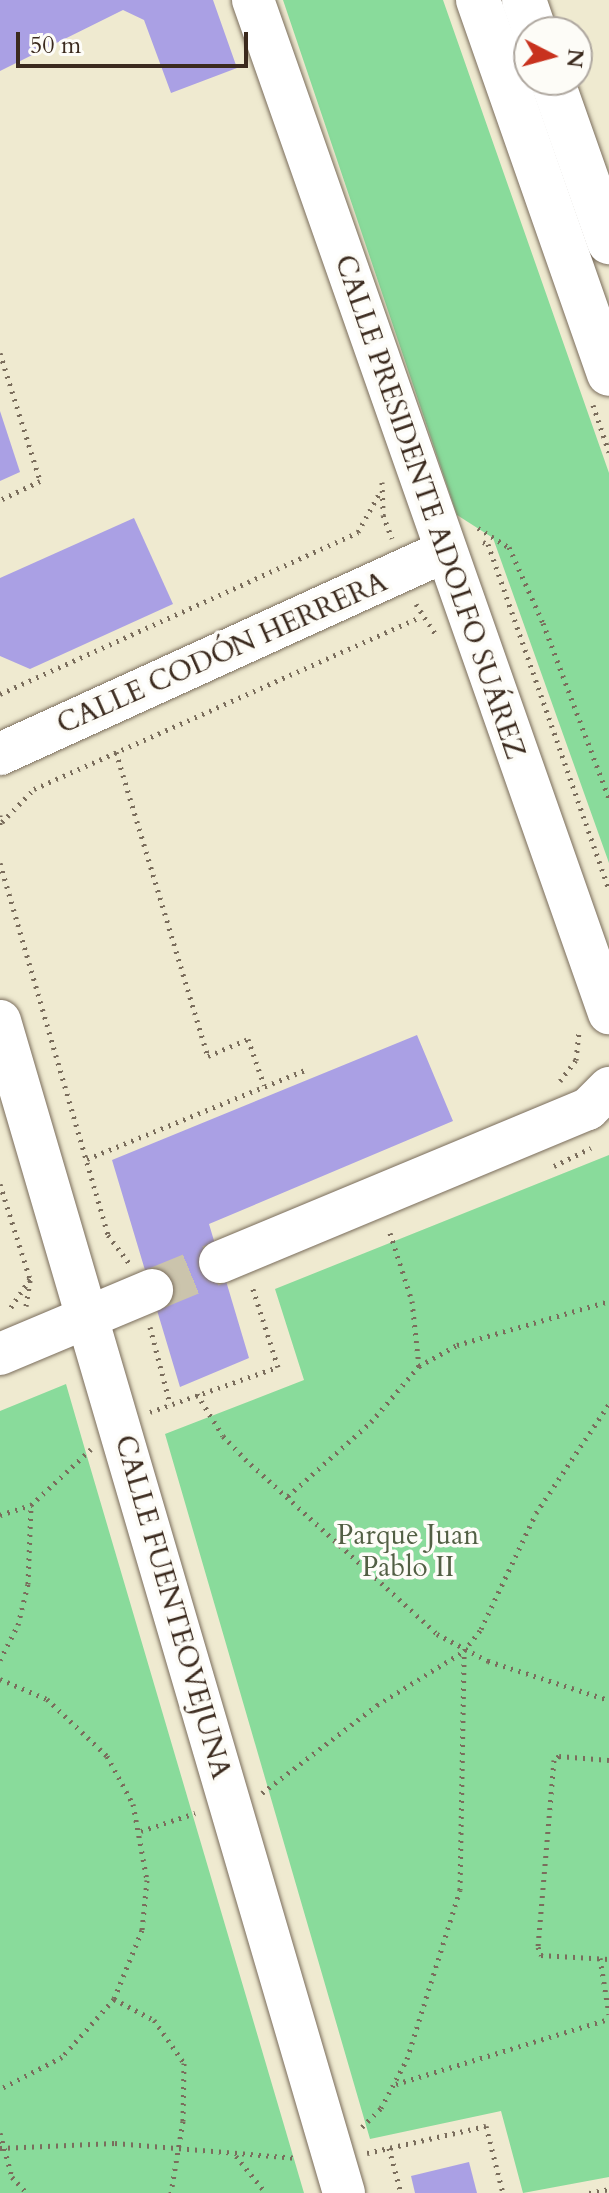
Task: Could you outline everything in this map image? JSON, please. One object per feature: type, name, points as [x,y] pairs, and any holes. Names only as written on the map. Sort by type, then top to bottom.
[{"type":"main road","points":[[478,0],[609,374]]},
{"type":"main road","points":[[558,96],[609,242]]},
{"type":"street","name":"CALLE PRESIDENTE ADOLFO SUÁREZ","points":[[253,0],[444,552],[594,1016]]},
{"type":"street","name":"CALLE CODÓN HERRERA","points":[[0,754],[444,552]]},
{"type":"street","name":"CALLE FUENTEOVEJUNA","points":[[0,1021],[230,1803],[347,2151],[344,2193]]},
{"type":"street","points":[[220,1262],[588,1109],[609,1088]]},
{"type":"street","points":[[0,1354],[88,1317],[145,1283]]},
{"type":"path","points":[[0,353],[40,481],[0,500]]},
{"type":"path","points":[[382,476],[383,515],[420,617],[446,646]]},
{"type":"path","points":[[0,694],[358,532],[381,490]]},
{"type":"path","points":[[1,822],[34,789],[420,617]]},
{"type":"path","points":[[116,752],[208,1056],[248,1039],[264,1085]]},
{"type":"path","points":[[0,863],[108,1235],[145,1283],[170,1404],[278,1367],[252,1288]]},
{"type":"path","points":[[552,1092],[576,1060],[594,1016]]},
{"type":"path","points":[[87,1159],[307,1069]]},
{"type":"path","points":[[0,1184],[30,1279],[7,1312]]},
{"type":"path","points":[[390,1233],[412,1301],[419,1366]]},
{"type":"path","points":[[288,1496],[371,1422],[419,1366],[457,1345],[609,1301]]},
{"type":"path","points":[[197,1394],[223,1436],[437,1634],[464,1651],[609,1700]]},
{"type":"path","points":[[141,1831],[230,1803],[280,1783],[377,1705],[464,1651],[481,1629],[536,1513],[609,1404]]},
{"type":"path","points":[[0,1515],[31,1505],[86,1453]]},
{"type":"path","points":[[0,1660],[18,1625],[28,1584],[31,1505]]},
{"type":"path","points":[[347,2151],[396,2084],[448,1940],[460,1890],[464,1651]]},
{"type":"path","points":[[0,1679],[47,1699],[89,1735],[121,1779],[141,1831],[146,1905],[136,1954],[114,1999],[62,2057],[0,2089]]},
{"type":"path","points":[[609,1760],[559,1756],[554,1760],[538,1947],[541,1955],[609,1959]]},
{"type":"path","points":[[396,2084],[609,2016],[600,1958]]},
{"type":"path","points":[[114,1999],[154,2020],[184,2063],[171,2193]]},
{"type":"path","points":[[1,2148],[115,2143],[178,2147],[236,2156],[307,2158],[389,2148],[486,2126],[503,2193]]},
{"type":"path","points":[[0,2133],[1,2148],[12,2177],[27,2193]]},
{"type":"path","points":[[389,2148],[401,2193]]},
{"type":"path","points":[[236,2156],[266,2193]]},
{"type":"path","points":[[589,2193],[609,2189]]},
{"type":"green space","points":[[283,0],[443,0],[609,473],[609,863],[493,538],[457,515]]},
{"type":"green space","name":"Parque Juan Pablo II","points":[[609,1155],[609,2177],[523,2193],[501,2111],[370,2139],[165,1434],[304,1380],[275,1289]]},
{"type":"green space","points":[[66,1384],[304,2193],[0,2193],[0,1411]]},
{"type":"building","points":[[0,0],[213,0],[237,68],[171,93],[144,20],[123,10],[0,71]]},
{"type":"building","points":[[0,411],[20,472],[0,481]]},
{"type":"building","points":[[134,518],[173,604],[30,669],[0,656],[0,578]]},
{"type":"building","points":[[417,1035],[453,1121],[209,1224],[249,1358],[180,1387],[112,1160]]},
{"type":"building","points":[[469,2162],[477,2193],[415,2193],[411,2176]]},
{"type":"tunnel","points":[[152,1290],[220,1262]]}]
